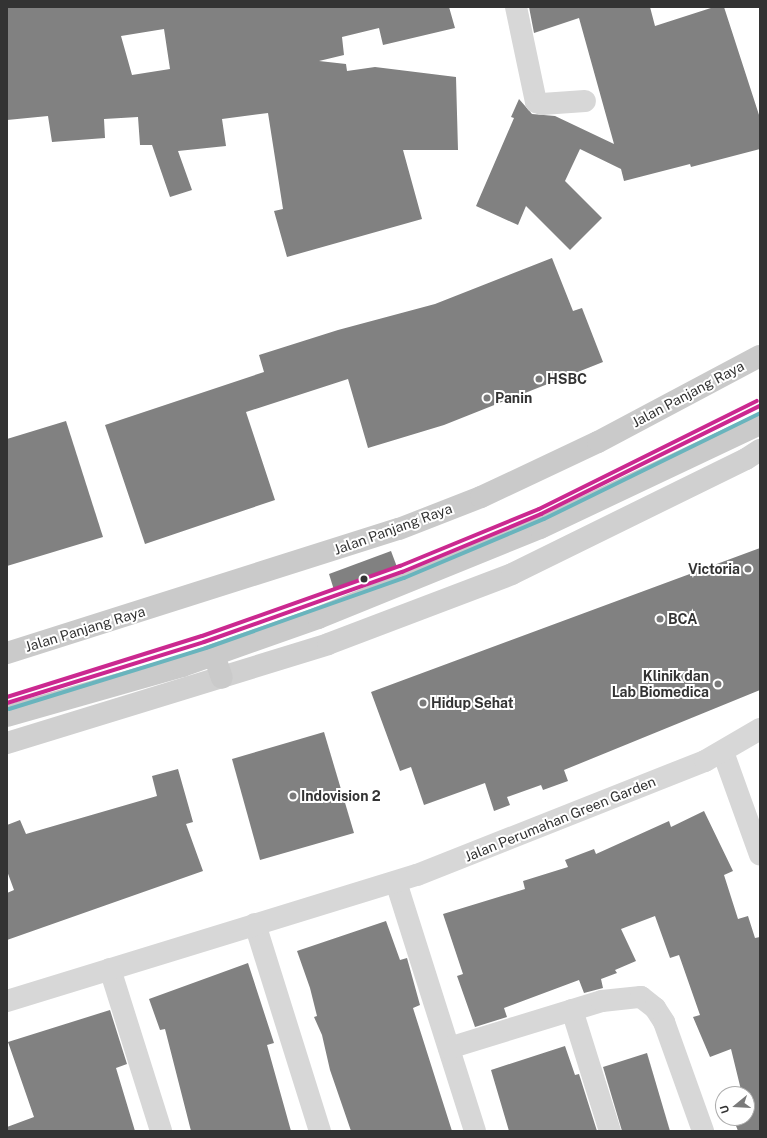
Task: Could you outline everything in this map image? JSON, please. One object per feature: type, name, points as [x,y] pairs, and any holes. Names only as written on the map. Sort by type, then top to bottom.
[{"type":"main road","name":"Jalan Panjang Raya","points":[[7,653],[378,536],[474,500],[598,442],[760,356]]},
{"type":"main road","points":[[7,716],[214,655],[324,615],[540,528],[760,424]]},
{"type":"main road","points":[[7,743],[222,678],[328,644],[512,574],[746,459],[760,450]]},
{"type":"main road","points":[[214,655],[222,678]]},
{"type":"street","points":[[516,7],[536,102],[542,104],[585,101]]},
{"type":"street","name":"Jalan Perumahan Green Garden","points":[[7,1001],[396,882],[448,864],[723,752],[760,729]]},
{"type":"street","points":[[723,752],[760,855]]},
{"type":"street","points":[[396,882],[475,1131]]},
{"type":"street","points":[[255,924],[320,1131]]},
{"type":"street","points":[[110,969],[161,1131]]},
{"type":"street","points":[[449,1048],[572,1010],[624,997],[641,997],[655,1008],[664,1022],[703,1131]]},
{"type":"street","points":[[572,1010],[610,1131]]},
{"type":"building","points":[[7,7],[449,7],[455,28],[383,45],[379,28],[342,37],[344,55],[319,61],[346,64],[347,71],[375,67],[456,77],[458,150],[403,150],[422,219],[287,257],[274,211],[283,209],[268,113],[222,119],[226,146],[178,151],[192,190],[170,197],[152,145],[140,145],[138,117],[104,119],[105,138],[52,142],[48,116],[7,120]],"holes":[[[164,29],[170,69],[132,75],[121,36]]]},
{"type":"building","points":[[529,7],[650,7],[655,26],[714,7],[724,7],[760,118],[760,149],[691,167],[690,164],[624,181],[621,169],[580,149],[565,181],[602,218],[570,250],[526,206],[518,225],[476,206],[514,118],[511,117],[519,99],[532,114],[555,116],[614,144],[579,18],[534,33]]},
{"type":"building","points":[[552,258],[573,311],[582,308],[603,362],[444,425],[368,448],[348,379],[246,412],[275,500],[145,544],[105,425],[264,372],[259,355],[338,330],[435,304]]},
{"type":"building","points":[[66,421],[103,537],[7,566],[7,439]]},
{"type":"building","points":[[760,548],[760,690],[564,770],[568,781],[543,790],[541,785],[507,797],[510,805],[494,811],[485,783],[424,805],[411,767],[400,771],[371,692]]},
{"type":"building","points":[[391,551],[397,567],[334,590],[329,574]]},
{"type":"building","name":"Indovision 2","points":[[324,732],[354,833],[260,860],[232,759]]},
{"type":"building","points":[[178,769],[193,822],[186,824],[203,871],[7,940],[7,893],[14,890],[7,871],[7,825],[20,820],[26,834],[157,796],[152,776]]},
{"type":"building","points":[[704,811],[733,871],[724,875],[738,919],[748,916],[755,938],[760,937],[760,1131],[738,1131],[736,1126],[755,1126],[755,1086],[740,1086],[731,1049],[710,1057],[693,1017],[700,1015],[679,955],[670,958],[655,916],[621,929],[636,961],[615,970],[617,973],[601,979],[603,988],[584,993],[579,980],[504,1008],[507,1017],[475,1027],[457,976],[463,974],[443,914],[525,889],[523,881],[568,867],[565,860],[594,849],[596,854],[669,821],[671,827]]},
{"type":"building","points":[[386,921],[400,960],[407,958],[420,1005],[413,1008],[452,1131],[351,1131],[330,1070],[322,1035],[314,1017],[317,1016],[310,988],[297,951]]},
{"type":"building","points":[[248,963],[274,1043],[267,1045],[291,1131],[191,1131],[165,1029],[160,1030],[149,999]]},
{"type":"building","points":[[110,1010],[127,1064],[116,1068],[135,1131],[7,1131],[7,1127],[34,1117],[8,1042]]},
{"type":"building","points":[[565,1046],[575,1075],[579,1074],[597,1131],[509,1131],[491,1070]]},
{"type":"building","points":[[647,1053],[670,1131],[622,1131],[603,1067]]},
{"type":"transit line","points":[[7,697],[202,636],[400,566],[539,509],[757,401]]},
{"type":"transit line","points":[[7,703],[204,642],[402,572],[541,514],[760,406]]},
{"type":"transit line","points":[[9,709],[206,648],[404,578],[544,519],[760,413]]},
{"type":"place","name":"HSBC","points":[[539,379]]},
{"type":"place","name":"Panin","points":[[487,398]]},
{"type":"place","name":"Victoria","points":[[748,569]]},
{"type":"place","name":"BCA","points":[[660,619]]},
{"type":"place","name":"Klinik dan Lab Biomedica","points":[[718,684]]},
{"type":"place","name":"Hidup Sehat","points":[[423,703]]},
{"type":"place","name":"Indovision 2","points":[[293,796]]}]
